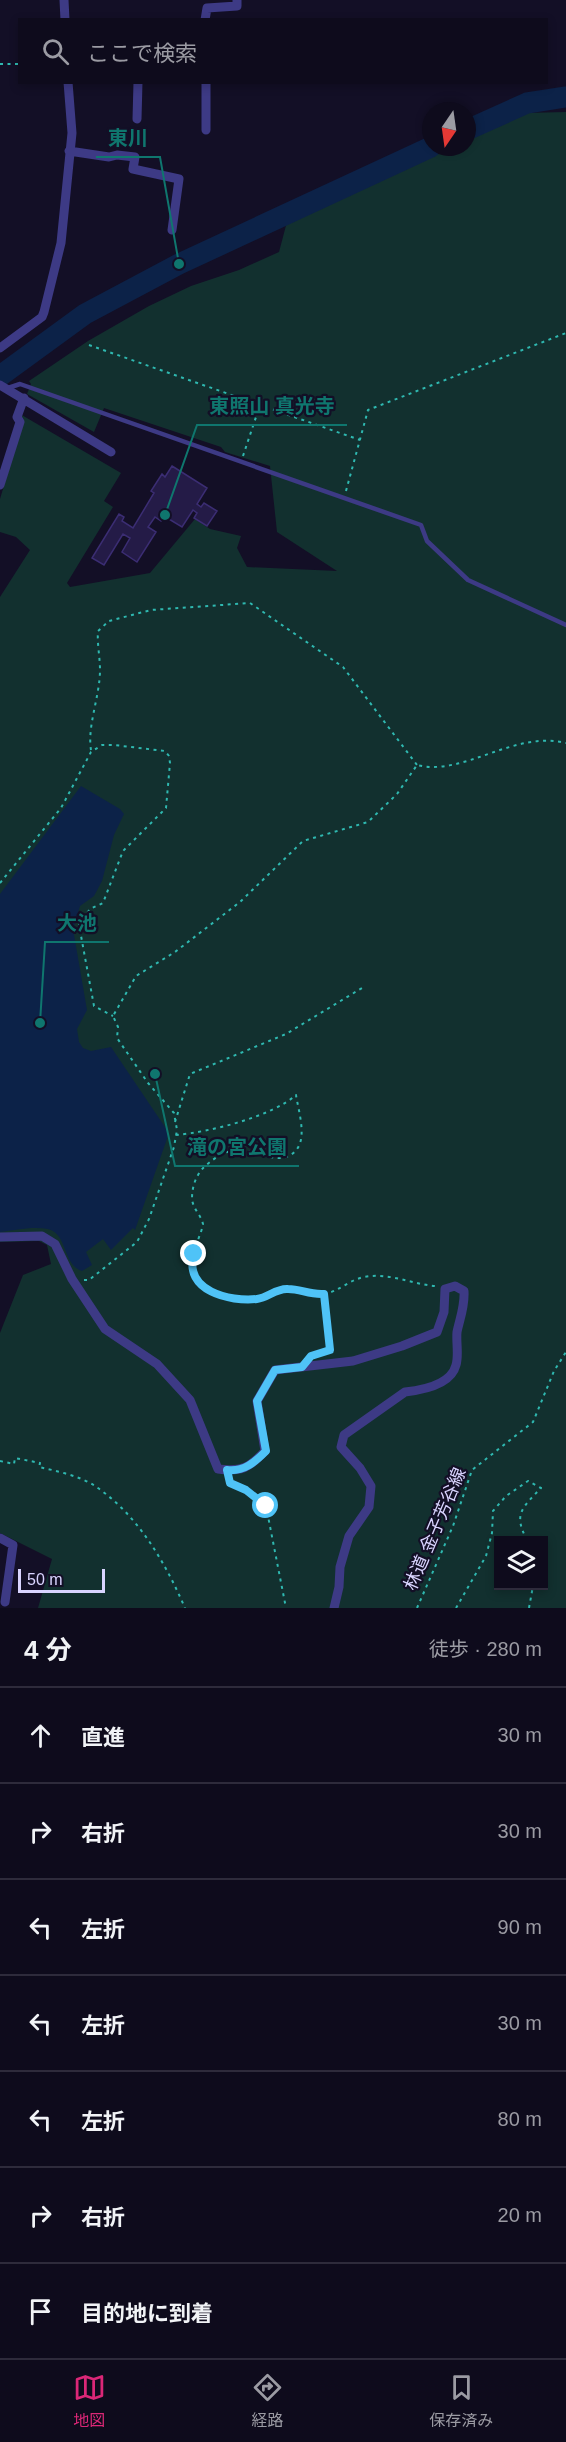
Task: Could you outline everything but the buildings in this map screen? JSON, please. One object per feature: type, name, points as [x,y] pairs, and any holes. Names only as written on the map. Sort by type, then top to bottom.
[{"type":"street","points":[[64,0],[65,18]]},
{"type":"street","points":[[205,18],[207,8],[237,6],[237,0]]},
{"type":"street","points":[[0,348],[42,317],[61,243],[72,121],[68,84]]},
{"type":"street","points":[[137,119],[138,84]]},
{"type":"street","points":[[206,84],[206,130]]},
{"type":"street","points":[[69,152],[109,157],[117,154],[135,158],[133,169],[179,178],[172,230]]},
{"type":"street","points":[[3,389],[24,398],[111,452]]},
{"type":"street","points":[[0,486],[20,422],[17,417],[24,398]]},
{"type":"street","points":[[0,1237],[42,1236],[55,1244],[72,1279],[105,1329],[158,1364],[190,1400],[218,1469],[236,1471],[254,1464],[266,1451],[257,1401],[275,1370],[353,1361],[402,1346],[436,1332],[444,1312],[444,1292],[447,1288],[455,1286],[464,1291],[457,1334],[456,1365],[451,1376],[443,1382],[416,1391],[405,1392],[344,1435],[341,1448],[360,1468],[371,1486],[369,1507],[349,1536],[340,1567],[339,1587],[334,1608]]},
{"type":"street","points":[[0,1538],[13,1545],[4,1602]]},
{"type":"lane","points":[[3,389],[20,384],[421,525],[427,541],[468,580],[566,625]]},
{"type":"path","points":[[0,64],[18,64]]},
{"type":"path","points":[[345,498],[368,410],[566,333]]},
{"type":"path","points":[[89,345],[360,440]]},
{"type":"path","points":[[241,461],[260,405]]},
{"type":"path","points":[[91,752],[89,741],[98,698],[100,669],[98,631],[109,621],[151,610],[250,603],[343,667],[417,765],[433,769],[514,744],[550,738],[566,742]]},
{"type":"path","points":[[0,884],[61,808],[91,752],[102,745],[165,751],[169,756],[166,808],[123,851],[103,903],[90,909],[79,925],[94,1006],[113,1016],[118,1027],[117,1038],[148,1083],[174,1113],[176,1135],[149,1218],[137,1242],[89,1280]]},
{"type":"path","points":[[113,1016],[136,976],[175,952],[240,902],[303,841],[368,822],[397,794],[417,765]]},
{"type":"path","points":[[175,1122],[190,1074],[286,1034],[362,988]]},
{"type":"path","points":[[176,1135],[210,1130],[244,1121],[296,1095],[301,1135],[297,1149],[291,1155],[284,1158],[239,1150],[225,1152],[215,1157],[199,1173],[194,1184],[192,1202],[203,1224],[192,1263],[195,1274],[203,1287],[227,1298],[261,1299],[288,1288],[309,1294],[331,1293],[352,1280],[382,1275],[447,1288]]},
{"type":"path","points":[[302,1367],[311,1356],[330,1350],[324,1294]]},
{"type":"path","name":"林道 金子芳谷線","points":[[417,1608],[453,1526],[472,1470],[533,1422],[554,1371],[566,1352]]},
{"type":"path","points":[[0,1461],[14,1464],[15,1458],[40,1463],[39,1467],[61,1472],[95,1486],[139,1525],[184,1608]]},
{"type":"path","points":[[227,1470],[230,1483],[246,1490],[266,1506],[286,1608]]},
{"type":"path","points":[[456,1608],[486,1556],[492,1533],[493,1511],[506,1496],[528,1481],[541,1488],[521,1510],[518,1524],[525,1536]]},
{"type":"path","points":[[530,1608],[532,1590]]},
{"type":"green space","points":[[566,112],[566,1608],[38,1608],[52,1559],[0,1533],[0,1333],[23,1275],[51,1264],[47,1245],[39,1241],[0,1242],[0,597],[30,550],[16,537],[0,532],[0,499],[23,421],[20,414],[121,473],[104,501],[113,507],[67,583],[70,587],[150,573],[195,519],[210,529],[241,536],[237,548],[247,567],[337,571],[277,532],[270,466],[104,408],[94,432],[27,394],[31,384],[29,381],[88,341],[149,306],[191,286],[239,270],[279,252],[288,218],[429,156],[476,156],[476,135],[524,113]]},
{"type":"water","points":[[81,786],[120,809],[124,814],[114,835],[102,881],[94,896],[80,906],[73,929],[87,1010],[77,1029],[79,1042],[83,1048],[91,1051],[111,1047],[169,1133],[135,1230],[133,1228],[111,1250],[103,1239],[86,1252],[92,1265],[82,1271],[71,1262],[59,1237],[48,1229],[0,1232],[0,894]]},
{"type":"waterway","points":[[476,126],[527,103],[566,97]]},
{"type":"waterway","points":[[0,376],[85,314],[179,264],[422,151]]},
{"type":"place","name":"東川","points":[[179,264]]},
{"type":"place","name":"東照山 真光寺","points":[[165,515]]},
{"type":"place","name":"大池","points":[[40,1023]]},
{"type":"place","name":"滝の宮公園","points":[[155,1074]]},
{"type":"route","points":[[194,1254],[193,1268],[203,1287],[227,1298],[261,1299],[288,1288],[301,1293],[324,1294],[330,1350],[311,1356],[302,1367],[275,1370],[260,1392],[257,1401],[266,1451],[254,1464],[236,1471],[227,1470],[230,1483],[246,1490],[266,1506]]}]
